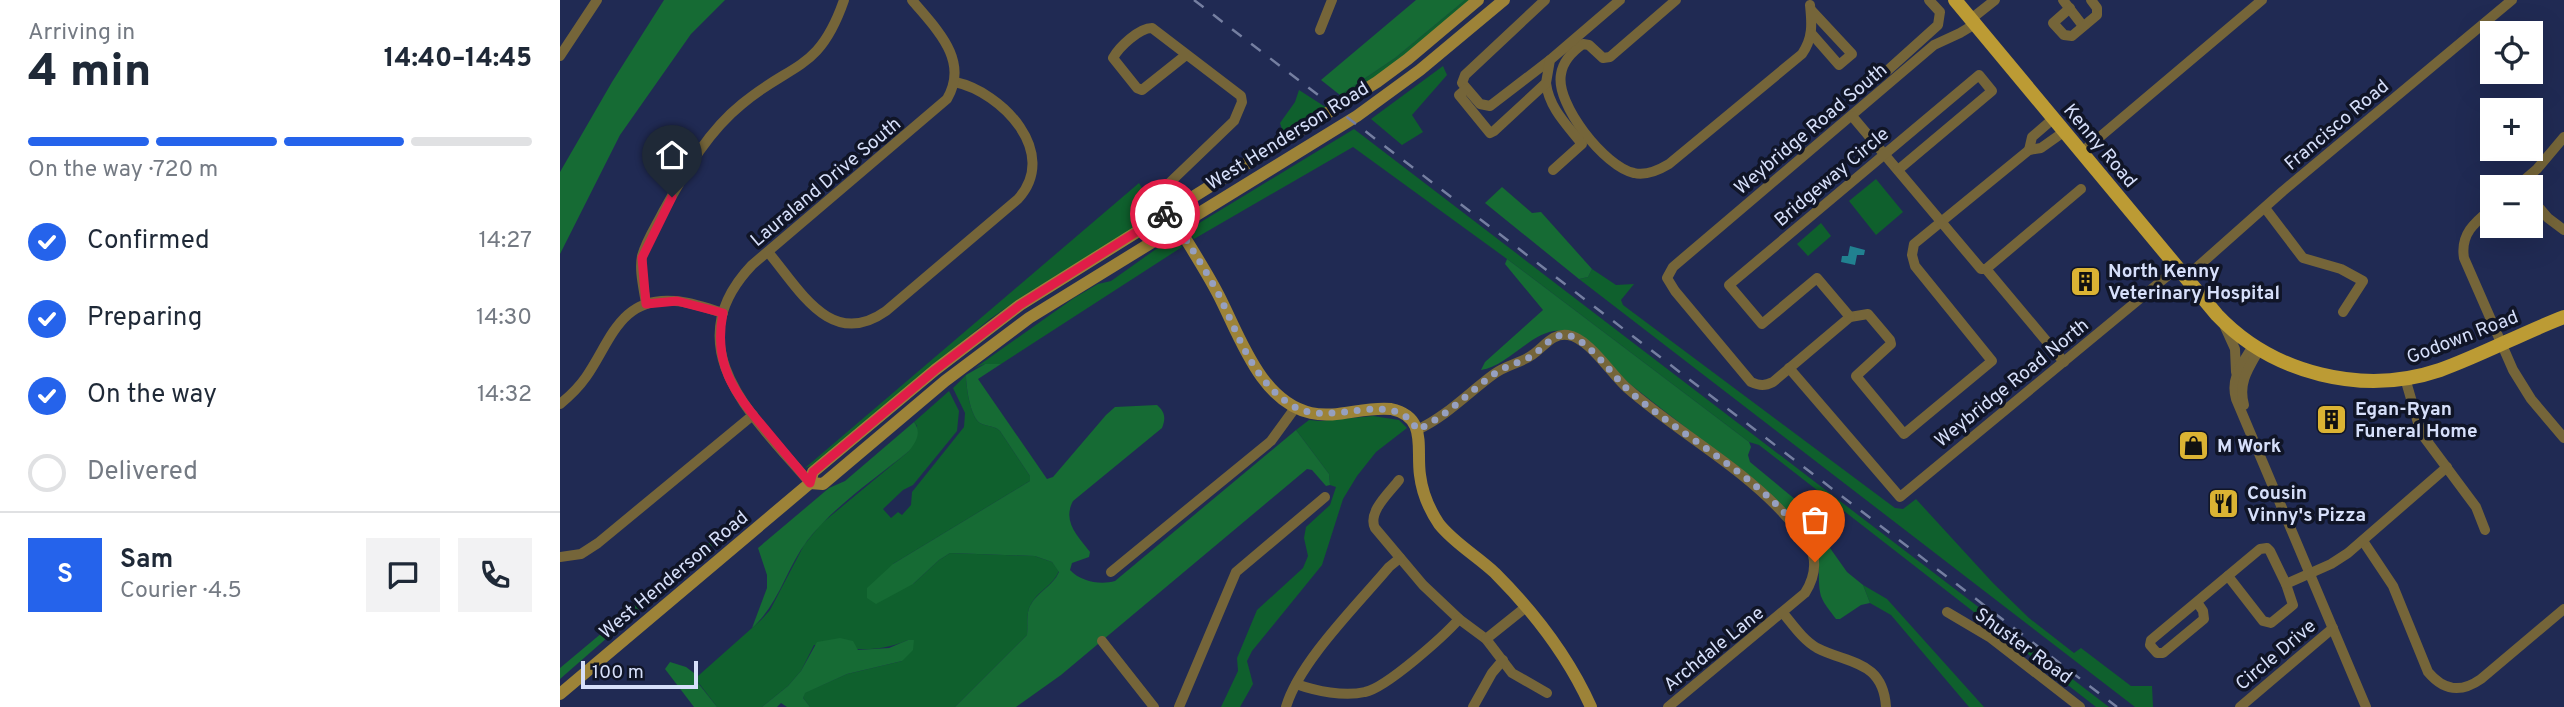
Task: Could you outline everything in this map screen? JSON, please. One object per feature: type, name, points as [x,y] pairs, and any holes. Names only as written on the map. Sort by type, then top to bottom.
[{"type":"main road","name":"West Henderson Road","points":[[560,694],[810,483],[813,472],[1020,305],[1377,82],[1478,0]]},
{"type":"main road","name":"West Henderson Road","points":[[810,483],[823,484],[945,382],[1029,318],[1367,109],[1420,70],[1504,0]]},
{"type":"main road","name":"Kenny Road","points":[[1955,0],[2217,315],[2230,329],[2256,348]]},
{"type":"main road","points":[[1169,212],[1219,296],[1246,354],[1269,384],[1295,408],[1322,415],[1391,409],[1406,415],[1417,430],[1420,441],[1420,480],[1431,511],[1447,532],[1493,572],[1526,607],[1564,659],[1591,707]]},
{"type":"main road","name":"Godown Road","points":[[2256,348],[2291,365],[2338,378],[2363,381],[2405,378],[2439,370],[2564,317]]},
{"type":"street","points":[[560,56],[597,0]]},
{"type":"street","points":[[646,304],[641,268],[645,248],[702,145],[743,103],[812,57],[830,36],[844,0]]},
{"type":"street","points":[[768,252],[817,310],[836,322],[855,326],[886,311],[1026,192],[1033,172],[1033,161],[1032,149],[1025,135],[1000,105],[982,91],[955,82],[954,58],[949,47],[912,0]]},
{"type":"street","points":[[1320,30],[1332,0]]},
{"type":"street","points":[[1545,0],[1465,75],[1462,83],[1480,104],[1490,106],[1550,60],[1620,0]]},
{"type":"street","points":[[1676,0],[1609,57],[1603,58],[1589,45],[1583,44],[1574,50],[1565,62],[1560,75],[1563,97],[1573,116],[1608,160],[1636,174],[1656,172],[1670,164],[1802,54],[1809,44],[1811,33],[1811,4]]},
{"type":"street","points":[[1888,70],[1938,25],[1940,12],[1929,0]]},
{"type":"street","name":"Weybridge Road South","points":[[1789,368],[1766,385],[1758,386],[1751,382],[1670,285],[1668,271],[1934,45],[1960,33],[1995,0]]},
{"type":"street","points":[[2083,26],[2066,4],[2053,23],[2064,36],[2072,36],[2097,15],[2097,8],[2091,0]]},
{"type":"street","points":[[2082,152],[2262,0]]},
{"type":"street","name":"Francisco Road","points":[[2181,273],[2265,208],[2512,0]]},
{"type":"street","points":[[1811,4],[1852,54],[1839,65],[1811,33]]},
{"type":"street","points":[[1169,212],[1161,200],[1161,191],[1227,128],[1240,111],[1242,102],[1238,92],[1152,28],[1147,27],[1116,52],[1114,58],[1137,88],[1142,90],[1186,55]]},
{"type":"street","points":[[1550,60],[1547,94],[1553,108],[1582,144],[1553,170]]},
{"type":"street","name":"Bridgeway Circle","points":[[1850,317],[1817,278],[1762,324],[1729,285],[1979,75],[1992,91],[1898,170]]},
{"type":"street","name":"Lauraland Drive South","points":[[723,313],[738,281],[768,252],[938,109],[947,99],[955,82]]},
{"type":"street","points":[[1466,89],[1460,95],[1490,133],[1546,83]]},
{"type":"street","points":[[1852,116],[1981,269],[1986,269],[2064,362]]},
{"type":"street","points":[[2029,150],[2032,137],[2054,118]]},
{"type":"street","points":[[1789,368],[1850,317],[1868,314],[1891,344],[1856,376],[1904,434],[1992,361],[1915,266],[1912,255],[1914,244],[2029,150],[2041,148],[2065,131]]},
{"type":"street","points":[[2531,175],[2564,137]]},
{"type":"street","points":[[1986,269],[2081,189]]},
{"type":"street","points":[[2265,208],[2303,258],[2341,269],[2363,281],[2343,312]]},
{"type":"street","points":[[2543,212],[2564,230]]},
{"type":"street","points":[[2480,218],[2472,225],[2463,243],[2464,258],[2512,370],[2531,399],[2564,438]]},
{"type":"street","name":"Weybridge Road North","points":[[1789,368],[1900,496],[2064,362],[2181,273]]},
{"type":"street","points":[[560,404],[586,378],[616,325],[646,304],[677,301],[723,313],[720,336],[722,362],[733,390],[810,483]]},
{"type":"street","name":"Kenny Road","points":[[2217,315],[2235,349],[2234,390],[2366,707]]},
{"type":"street","name":"Archdale Lane","points":[[1417,430],[1445,415],[1495,373],[1529,358],[1554,338],[1565,334],[1575,337],[1637,397],[1772,501],[1805,538],[1815,562],[1812,579],[1805,593],[1668,707]]},
{"type":"street","points":[[2236,374],[2256,348]]},
{"type":"street","name":"Kenny Road","points":[[2246,419],[2241,388],[2256,348]]},
{"type":"street","points":[[2405,378],[2421,433],[2476,508],[2485,530]]},
{"type":"street","points":[[1111,572],[1271,441],[1295,408]]},
{"type":"street","points":[[561,558],[581,554],[598,543],[753,415]]},
{"type":"street","points":[[2287,584],[2331,564],[2363,541],[2447,467]]},
{"type":"street","points":[[1399,480],[1372,518],[1375,528],[1423,585],[1459,619],[1486,639],[1517,676],[1547,693]]},
{"type":"street","points":[[1179,707],[1236,572],[1325,498]]},
{"type":"street","points":[[2363,541],[2393,586],[2424,664],[2441,684],[2458,689],[2481,680],[2564,609]]},
{"type":"street","points":[[2197,603],[2203,611],[2202,622],[2163,653],[2157,653],[2150,645],[2151,640],[2260,549],[2267,548],[2287,584],[2293,604],[2268,623],[2263,621],[2228,576]]},
{"type":"street","points":[[1286,707],[1296,684],[1321,648],[1389,567],[1400,558]]},
{"type":"street","points":[[1486,639],[1526,607]]},
{"type":"street","name":"Shuster Road","points":[[1947,612],[1991,638],[2080,707]]},
{"type":"street","points":[[1783,613],[1809,642],[1824,651],[1859,663],[1869,670],[1884,693],[1886,707]]},
{"type":"street","points":[[1296,684],[1315,691],[1367,692],[1429,648],[1459,619]]},
{"type":"street","name":"Circle Drive","points":[[2240,707],[2333,628]]},
{"type":"street","points":[[1102,641],[1154,707]]},
{"type":"street","points":[[1473,707],[1492,673],[1503,660]]},
{"type":"shaded area","points":[[664,0],[725,0],[691,34],[620,135],[560,254],[560,172]]},
{"type":"shaded area","points":[[1416,0],[1465,0],[1395,58],[1340,95],[1321,80]]},
{"type":"shaded area","points":[[1465,0],[1472,0],[1397,62],[1343,100],[1340,95],[1395,58]]},
{"type":"shaded area","points":[[1443,66],[1447,75],[1412,115],[1423,132],[1402,145],[1371,119]]},
{"type":"shaded area","points":[[1299,90],[1327,108],[1283,132],[1280,123],[1295,102]]},
{"type":"shaded area","points":[[1354,129],[2109,707],[2096,707],[1759,445],[1749,442],[1507,259],[1353,147],[1194,239],[1191,235],[1196,225]]},
{"type":"shaded area","points":[[1876,179],[1903,212],[1876,235],[1849,201]]},
{"type":"shaded area","points":[[1139,183],[1157,214],[990,319],[811,466],[805,468]]},
{"type":"shaded area","points":[[1502,187],[1532,213],[1541,212],[1592,269],[1588,277],[1579,279],[1485,203]]},
{"type":"shaded area","points":[[1821,223],[1831,236],[1808,256],[1797,244]]},
{"type":"shaded area","points":[[1171,241],[1176,244],[1179,242],[1182,247],[1001,364],[985,364],[975,368],[1074,298],[1098,284],[1111,281]]},
{"type":"shaded area","points":[[1850,246],[1865,250],[1864,255],[1857,255],[1855,265],[1841,262],[1842,256],[1848,256]]},
{"type":"shaded area","points":[[1507,259],[1749,442],[1750,462],[1796,500],[1847,572],[1863,585],[1870,603],[1836,619],[1821,595],[1816,550],[1805,532],[1744,474],[1631,385],[1599,352],[1581,338],[1561,331],[1541,335],[1502,362],[1481,370],[1485,362],[1543,310],[1505,264]]},
{"type":"shaded area","points":[[1592,269],[1616,285],[1634,284],[1621,300],[1623,305],[1895,508],[1903,509],[1916,499],[2029,618],[2074,653],[2081,648],[2131,686],[2152,686],[2153,707],[2135,707],[1579,279],[1588,277]]},
{"type":"shaded area","points":[[985,364],[1001,364],[978,379],[1047,479],[1053,477],[1115,407],[1157,405],[1163,413],[1162,428],[1073,501],[1070,522],[1090,552],[1089,557],[1072,563],[1070,570],[1085,580],[1104,583],[1115,581],[1296,430],[1329,474],[1330,485],[1326,486],[1312,470],[1307,469],[1061,675],[1016,707],[955,707],[1027,635],[1030,606],[1059,572],[1052,562],[1035,556],[950,553],[913,584],[876,604],[867,598],[867,588],[893,564],[1030,481],[1030,476],[1000,431],[980,423],[971,408],[966,375]]},
{"type":"shaded area","points":[[966,375],[969,400],[977,419],[980,423],[1000,431],[1030,476],[1030,481],[893,564],[913,584],[950,553],[1035,556],[1052,562],[1059,571],[1030,606],[1027,635],[955,707],[810,707],[803,698],[804,693],[847,674],[902,661],[908,640],[873,649],[814,645],[801,671],[788,686],[762,707],[717,707],[698,682],[698,676],[770,610],[804,545],[821,524],[909,451],[917,426],[914,422],[949,391],[959,411],[957,431],[913,485],[903,490],[883,509],[891,518],[898,512],[902,515],[911,505],[912,492],[964,427],[965,413],[953,388]]},
{"type":"shaded area","points":[[1373,416],[1399,420],[1407,428],[1376,452],[1357,476],[1343,499],[1322,565],[1252,651],[1247,661],[1253,684],[1240,707],[1221,707],[1238,671],[1237,658],[1257,610],[1303,568],[1308,556],[1304,538],[1306,527],[1330,505],[1336,487],[1330,485],[1329,474],[1296,430],[1309,420]]},
{"type":"shaded area","points":[[914,422],[918,434],[909,451],[818,528],[800,552],[769,608],[752,628],[767,588],[767,575],[758,548],[829,488],[845,481]]},
{"type":"shaded area","points":[[738,519],[737,524],[560,679],[560,668]]},
{"type":"shaded area","points":[[1863,585],[1887,599],[1984,707],[1969,707],[1891,615],[1870,603]]},
{"type":"shaded area","points":[[840,638],[853,641],[858,650],[889,648],[914,640],[913,650],[902,661],[847,674],[805,693],[803,698],[810,707],[787,707],[781,703],[777,707],[762,707],[788,686],[801,671],[817,642]]},
{"type":"shaded area","points":[[670,662],[686,667],[698,676],[698,683],[717,707],[694,707],[665,669]]},
{"type":"railway","points":[[1194,0],[2117,707]]},
{"type":"way so far","points":[[1165,214],[1169,212],[1208,276],[1252,363],[1277,393],[1295,408],[1322,415],[1391,409],[1406,415],[1417,430],[1445,415],[1495,373],[1529,358],[1554,338],[1570,335],[1600,359],[1637,397],[1772,501],[1810,545],[1815,562]]},
{"type":"place","name":"North Kenny Veterinary Hospital","points":[[2085,281]]},
{"type":"place","name":"Egan-Ryan Funeral Home","points":[[2332,419]]},
{"type":"place","name":"M Work","points":[[2194,445]]},
{"type":"place","name":"Cousin Vinny's Pizza","points":[[2224,503]]},
{"type":"route","points":[[672,197],[642,258],[646,304],[677,301],[723,313],[720,349],[733,390],[810,483],[813,472],[979,336],[1020,305],[1165,214]]}]
